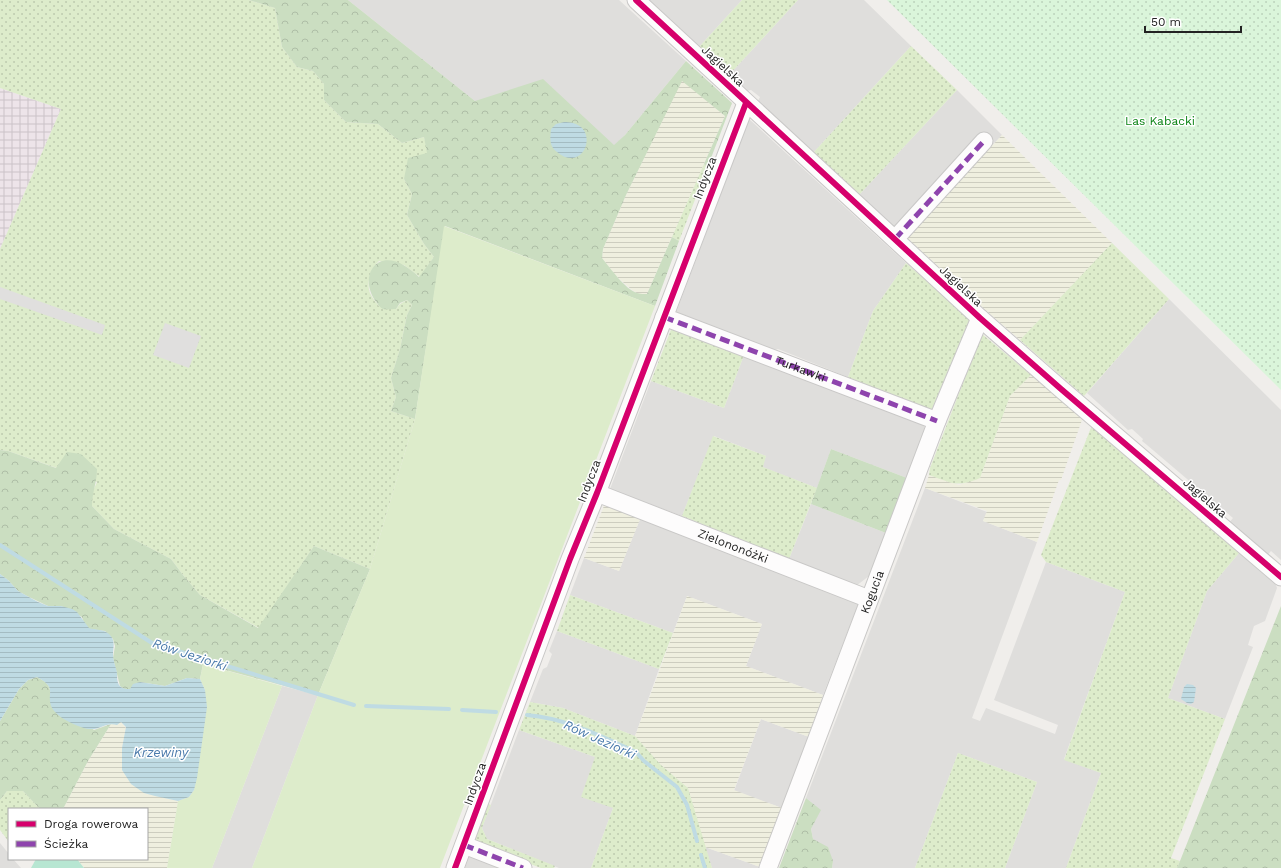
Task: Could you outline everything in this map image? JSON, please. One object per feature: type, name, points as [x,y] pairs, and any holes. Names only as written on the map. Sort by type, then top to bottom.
[{"type":"street","name":"Jagielska","points":[[636,0],[980,318],[1281,577]]},
{"type":"street","name":"Indycza","points":[[455,868],[570,559],[597,493],[746,103]]},
{"type":"street","points":[[895,239],[984,141]]},
{"type":"street","name":"Turkawki","points":[[664,317],[937,421]]},
{"type":"street","name":"Kogucia","points":[[768,868],[937,421],[980,318]]},
{"type":"street","name":"Zielononóżki","points":[[597,493],[869,599]]},
{"type":"street","points":[[464,845],[523,868]]},
{"type":"shaded area","points":[[348,0],[619,0],[686,61],[625,135],[614,146],[475,101]]},
{"type":"shaded area","points":[[647,0],[742,0],[699,47]]},
{"type":"shaded area","points":[[798,0],[864,0],[911,46],[813,153],[758,101],[760,97],[751,90],[747,91],[729,75]]},
{"type":"shaded area","points":[[0,88],[61,109],[0,249]]},
{"type":"shaded area","points":[[957,90],[1002,135],[909,235],[896,229],[859,195]]},
{"type":"shaded area","points":[[749,119],[906,263],[873,311],[848,377],[778,349],[774,350],[676,313]]},
{"type":"shaded area","points":[[0,287],[105,325],[102,335],[0,299]]},
{"type":"shaded area","points":[[1169,299],[1281,410],[1281,560],[1271,551],[1266,557],[1228,524],[1233,518],[1142,441],[1143,439],[1132,429],[1128,430],[1087,393]]},
{"type":"shaded area","points":[[165,323],[201,336],[189,368],[153,355]]},
{"type":"shaded area","points":[[744,355],[922,423],[925,428],[907,478],[831,449],[817,488],[762,467],[766,456],[714,436],[682,516],[610,489],[651,381],[724,408]]},
{"type":"shaded area","points":[[925,488],[987,512],[983,521],[1037,542],[972,718],[980,721],[986,708],[1055,734],[1058,725],[994,700],[1046,562],[1125,592],[1064,759],[1101,773],[1066,868],[1005,868],[1037,782],[958,753],[915,868],[832,868],[833,861],[813,839],[811,829],[820,810],[806,798]]},
{"type":"shaded area","points":[[811,504],[886,533],[869,576],[856,586],[789,559]]},
{"type":"shaded area","points":[[641,517],[859,602],[823,695],[746,666],[762,624],[687,596],[673,633],[570,595],[584,558],[619,571]]},
{"type":"shaded area","points":[[1239,553],[1276,585],[1277,588],[1265,621],[1254,626],[1248,645],[1253,647],[1225,719],[1168,698],[1207,591]]},
{"type":"shaded area","points":[[557,631],[659,669],[635,736],[563,708],[530,702],[543,669],[547,667],[552,654],[549,651]]},
{"type":"shaded area","points":[[282,686],[318,695],[252,868],[212,868]]},
{"type":"shaded area","points":[[761,719],[809,737],[782,808],[734,791]]},
{"type":"shaded area","points":[[519,730],[595,757],[613,808],[591,868],[559,868],[487,839],[482,828]]},
{"type":"shaded area","points":[[0,843],[8,853],[8,860],[14,860],[21,868],[0,868]]},
{"type":"shaded area","points":[[705,847],[760,867],[760,868],[712,868]]},
{"type":"shaded area","points":[[470,855],[504,868],[465,868]]},
{"type":"green space","points":[[0,0],[249,0],[275,8],[282,47],[297,67],[313,71],[324,84],[324,100],[346,122],[378,124],[402,143],[424,137],[428,153],[404,179],[412,194],[407,215],[424,244],[434,257],[420,277],[404,265],[379,261],[372,271],[369,280],[370,293],[379,306],[396,309],[400,304],[407,300],[412,305],[407,315],[400,349],[391,378],[396,397],[391,411],[415,419],[370,569],[314,546],[259,628],[200,595],[171,559],[114,529],[92,506],[92,493],[97,482],[8,451],[0,450],[0,249],[61,109],[0,88]]},
{"type":"green space","points":[[249,0],[348,0],[475,101],[543,79],[614,145],[625,135],[686,61],[732,103],[708,166],[704,164],[725,116],[682,81],[626,195],[603,249],[602,258],[623,283],[632,291],[647,294],[672,237],[679,241],[655,306],[445,226],[415,419],[391,411],[396,397],[391,378],[400,349],[407,315],[412,305],[407,300],[400,303],[396,309],[382,309],[371,294],[369,276],[372,269],[378,263],[394,261],[405,266],[419,277],[434,257],[424,244],[407,215],[412,194],[404,179],[408,158],[427,153],[424,137],[402,143],[378,124],[346,122],[324,100],[324,84],[313,71],[297,67],[282,47],[275,8]]},
{"type":"green space","points":[[742,0],[798,0],[729,75],[699,47]]},
{"type":"green space","name":"Las Kabacki","points":[[887,0],[1281,0],[1281,390]]},
{"type":"green space","points":[[911,46],[957,90],[859,195],[813,153]]},
{"type":"green space","points":[[682,80],[725,116],[647,294],[638,294],[616,276],[602,258],[603,249],[626,195]]},
{"type":"green space","points":[[1002,135],[1112,243],[1020,340],[958,286],[961,281],[952,274],[948,275],[907,238]]},
{"type":"green space","points":[[704,164],[708,166],[679,241],[672,237]]},
{"type":"green space","points":[[444,226],[655,306],[440,868],[252,868],[318,695],[370,569],[415,419]]},
{"type":"green space","points":[[1112,243],[1169,299],[1084,396],[1020,340]]},
{"type":"green space","points":[[906,263],[970,319],[931,411],[848,377],[873,311]]},
{"type":"green space","points":[[672,327],[744,355],[724,408],[651,381]]},
{"type":"green space","points":[[982,334],[1031,375],[1010,396],[980,478],[966,483],[954,483],[929,475],[930,468]]},
{"type":"green space","points":[[1031,375],[1082,418],[1061,480],[1059,480],[1037,542],[983,521],[987,511],[925,488],[929,475],[959,485],[980,478],[1010,396]]},
{"type":"green space","points":[[1092,425],[1239,553],[1207,591],[1168,698],[1225,719],[1171,858],[1180,861],[1177,868],[1066,868],[1101,773],[1064,760],[1125,592],[1046,562],[1041,555]]},
{"type":"green space","points":[[713,436],[766,456],[763,467],[817,488],[789,559],[682,516]]},
{"type":"green space","points":[[831,449],[907,478],[886,533],[811,504]]},
{"type":"green space","points":[[0,450],[8,451],[56,468],[67,452],[81,454],[97,469],[92,506],[114,529],[171,559],[200,595],[258,628],[314,546],[370,569],[318,695],[203,664],[200,679],[187,678],[165,686],[140,682],[131,689],[124,689],[120,686],[113,658],[115,646],[113,639],[105,631],[89,629],[84,623],[82,617],[61,606],[48,606],[27,596],[18,591],[0,574]]},
{"type":"green space","points":[[605,503],[641,517],[619,571],[584,558]]},
{"type":"green space","points":[[570,595],[673,633],[659,669],[557,631]]},
{"type":"green space","points":[[687,596],[762,624],[746,666],[823,695],[809,737],[761,719],[734,790],[782,808],[760,867],[705,847],[688,788],[661,765],[635,736]]},
{"type":"green space","points":[[1281,606],[1281,868],[1177,868],[1180,861]]},
{"type":"green space","points":[[203,664],[282,686],[212,868],[167,868],[178,801],[189,797],[194,790],[205,690],[200,679]]},
{"type":"green space","points":[[37,677],[45,682],[50,691],[51,700],[94,730],[111,724],[88,761],[64,808],[39,808],[23,791],[7,791],[0,800],[0,721],[19,689],[28,680]]},
{"type":"green space","points":[[530,702],[563,708],[635,736],[661,765],[688,788],[712,868],[591,868],[613,808],[581,797],[595,757],[519,730]]},
{"type":"green space","points":[[121,722],[126,728],[122,748],[122,770],[145,793],[178,801],[167,868],[84,868],[78,860],[148,860],[148,808],[64,808],[88,761],[111,724]]},
{"type":"green space","points":[[958,753],[1037,782],[1005,868],[915,868]]},
{"type":"green space","points":[[7,791],[23,791],[39,808],[8,808],[8,841],[0,830],[0,800]]},
{"type":"green space","points":[[806,798],[821,810],[811,829],[813,839],[828,847],[833,861],[832,868],[779,868]]},
{"type":"green space","points":[[486,803],[491,805],[482,828],[487,839],[555,866],[554,868],[541,868],[477,844],[474,840]]},
{"type":"green space","points":[[35,860],[78,860],[84,868],[31,868]]},
{"type":"water","points":[[570,122],[581,127],[586,134],[587,141],[585,148],[581,154],[574,158],[566,157],[557,152],[551,144],[551,129],[556,124]]},
{"type":"water","name":"Krzewiny","points":[[0,574],[18,591],[38,602],[48,606],[61,606],[72,609],[77,612],[89,628],[107,632],[114,644],[113,657],[117,678],[119,685],[123,688],[130,689],[133,684],[140,682],[165,686],[187,678],[200,679],[205,690],[207,707],[197,778],[194,790],[189,797],[178,801],[155,796],[144,793],[131,784],[122,770],[122,748],[126,727],[121,722],[117,725],[112,724],[87,729],[65,720],[52,708],[50,703],[50,688],[44,681],[37,677],[28,680],[19,689],[0,721]]},
{"type":"water","points":[[1187,684],[1193,685],[1196,688],[1194,702],[1191,704],[1181,699],[1184,687]]},
{"type":"waterway","name":"Rów Jeziorki","points":[[0,545],[152,643],[354,705]]},
{"type":"waterway","name":"Rów Jeziorki","points":[[366,706],[449,709]]},
{"type":"waterway","name":"Rów Jeziorki","points":[[462,710],[496,712]]},
{"type":"waterway","name":"Rów Jeziorki","points":[[527,715],[569,724],[636,752],[644,761],[677,787],[687,805],[697,841]]},
{"type":"waterway","name":"Rów Jeziorki","points":[[701,855],[705,868]]},
{"type":"marked path","points":[[895,239],[984,141]]},
{"type":"marked path","points":[[664,317],[937,421]]},
{"type":"marked path","points":[[464,845],[523,868]]},
{"type":"cycle path","points":[[636,0],[980,318],[1281,577]]},
{"type":"cycle path","points":[[455,868],[570,559],[597,493],[746,103]]}]
